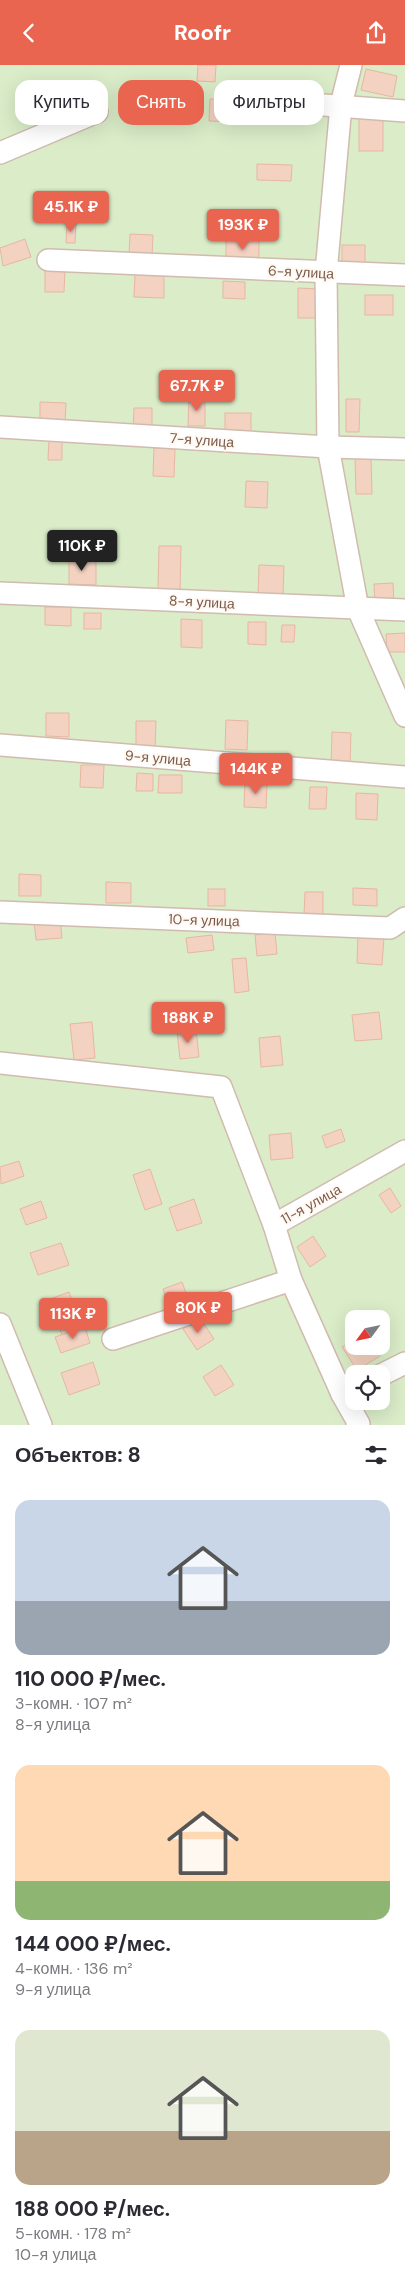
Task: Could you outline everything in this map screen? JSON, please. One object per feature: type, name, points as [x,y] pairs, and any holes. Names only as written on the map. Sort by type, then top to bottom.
[{"type":"street","points":[[351,65],[341,105],[326,273],[328,447],[358,609],[405,716]]},
{"type":"street","points":[[324,104],[405,111]]},
{"type":"street","points":[[1,150],[64,125]]},
{"type":"street","name":"6-я улица","points":[[48,260],[405,275]]},
{"type":"street","name":"7-я улица","points":[[0,427],[328,447],[405,449]]},
{"type":"street","name":"8-я улица","points":[[0,593],[405,610]]},
{"type":"street","name":"9-я улица","points":[[0,745],[405,777]]},
{"type":"street","name":"10-я улица","points":[[0,911],[390,928],[405,918]]},
{"type":"street","points":[[0,1063],[220,1087],[274,1225]]},
{"type":"street","name":"11-я улица","points":[[345,1386],[291,1280],[274,1225],[405,1151]]},
{"type":"street","points":[[113,1339],[291,1280]]},
{"type":"street","points":[[0,1324],[41,1425]]},
{"type":"street","points":[[390,1370],[405,1363]]},
{"type":"street","name":"11-я улица","points":[[354,1410],[359,1424],[357,1425]]},
{"type":"green space","points":[[0,65],[405,65],[405,1425],[0,1425]]},
{"type":"building","points":[[198,65],[216,65],[214,82],[197,80]]},
{"type":"building","points":[[366,69],[397,76],[393,97],[361,90]]},
{"type":"building","points":[[210,99],[214,99],[214,121],[209,121]]},
{"type":"building","points":[[359,117],[383,117],[383,151],[359,151]]},
{"type":"building","points":[[257,164],[292,165],[291,181],[257,180]]},
{"type":"building","points":[[67,223],[76,223],[75,243],[66,243]]},
{"type":"building","points":[[130,234],[153,235],[152,257],[129,256]]},
{"type":"building","points":[[226,238],[259,239],[259,264],[226,263]]},
{"type":"building","points":[[25,239],[31,257],[3,266],[0,248]]},
{"type":"building","points":[[342,245],[365,245],[365,267],[342,267]]},
{"type":"building","points":[[45,269],[65,269],[64,292],[45,292]]},
{"type":"building","points":[[135,275],[164,276],[164,298],[134,297]]},
{"type":"building","points":[[223,281],[245,282],[245,299],[223,298]]},
{"type":"building","points":[[298,288],[319,289],[318,318],[298,318]]},
{"type":"building","points":[[365,295],[393,295],[393,315],[365,315]]},
{"type":"building","points":[[189,397],[205,397],[205,426],[188,426]]},
{"type":"building","points":[[346,399],[360,399],[359,432],[346,432]]},
{"type":"building","points":[[40,402],[66,403],[65,423],[40,422]]},
{"type":"building","points":[[134,408],[152,408],[152,430],[133,430]]},
{"type":"building","points":[[225,413],[251,413],[251,436],[225,436]]},
{"type":"building","points":[[49,439],[62,439],[62,460],[48,460]]},
{"type":"building","points":[[154,448],[175,449],[174,477],[153,476]]},
{"type":"building","points":[[371,457],[372,494],[356,494],[355,458]]},
{"type":"building","points":[[246,481],[268,482],[267,508],[245,507]]},
{"type":"building","points":[[159,546],[181,546],[180,591],[158,590]]},
{"type":"building","points":[[69,559],[96,560],[96,585],[69,584]]},
{"type":"building","points":[[259,565],[284,566],[283,597],[258,597]]},
{"type":"building","points":[[393,583],[394,605],[375,605],[374,584]]},
{"type":"building","points":[[45,607],[71,607],[71,626],[45,625]]},
{"type":"building","points":[[84,613],[101,613],[101,629],[84,629]]},
{"type":"building","points":[[181,619],[202,620],[202,648],[181,647]]},
{"type":"building","points":[[248,622],[266,622],[266,645],[248,644]]},
{"type":"building","points":[[282,625],[295,625],[294,642],[281,642]]},
{"type":"building","points":[[405,633],[405,652],[387,652],[386,634]]},
{"type":"building","points":[[46,713],[69,713],[69,737],[46,736]]},
{"type":"building","points":[[226,720],[248,721],[247,750],[225,749]]},
{"type":"building","points":[[136,721],[156,721],[155,749],[136,748]]},
{"type":"building","points":[[332,732],[351,733],[350,767],[331,766]]},
{"type":"building","points":[[81,765],[104,765],[103,788],[80,787]]},
{"type":"building","points":[[137,773],[153,774],[153,791],[136,791]]},
{"type":"building","points":[[159,775],[182,775],[182,793],[158,793]]},
{"type":"building","points":[[245,782],[267,783],[266,808],[244,807]]},
{"type":"building","points":[[310,787],[327,787],[326,809],[309,809]]},
{"type":"building","points":[[356,793],[378,794],[377,820],[356,819]]},
{"type":"building","points":[[19,874],[41,875],[41,896],[19,896]]},
{"type":"building","points":[[106,882],[131,883],[131,903],[106,903]]},
{"type":"building","points":[[353,888],[377,889],[377,906],[353,905]]},
{"type":"building","points":[[208,889],[225,889],[225,906],[208,906]]},
{"type":"building","points":[[305,892],[323,892],[323,917],[304,916]]},
{"type":"building","points":[[60,919],[62,938],[36,940],[34,921]]},
{"type":"building","points":[[275,933],[277,954],[257,956],[255,935]]},
{"type":"building","points":[[212,935],[214,950],[188,953],[186,938]]},
{"type":"building","points":[[358,936],[384,937],[382,965],[357,963]]},
{"type":"building","points":[[246,958],[249,991],[235,993],[232,959]]},
{"type":"building","points":[[379,1012],[382,1039],[355,1041],[352,1015]]},
{"type":"building","points":[[92,1022],[95,1058],[74,1060],[70,1024]]},
{"type":"building","points":[[196,1029],[199,1057],[180,1059],[177,1031]]},
{"type":"building","points":[[280,1036],[283,1065],[261,1067],[259,1038]]},
{"type":"building","points":[[341,1129],[345,1141],[326,1148],[322,1136]]},
{"type":"building","points":[[291,1133],[293,1158],[271,1160],[269,1135]]},
{"type":"building","points":[[19,1161],[24,1176],[1,1184],[0,1167]]},
{"type":"building","points":[[150,1169],[162,1204],[145,1210],[133,1175]]},
{"type":"building","points":[[390,1188],[401,1206],[391,1213],[379,1195]]},
{"type":"building","points":[[194,1199],[202,1223],[177,1231],[169,1208]]},
{"type":"building","points":[[41,1201],[47,1218],[26,1225],[20,1209]]},
{"type":"building","points":[[313,1236],[326,1256],[310,1267],[297,1247]]},
{"type":"building","points":[[61,1243],[69,1265],[38,1275],[30,1253]]},
{"type":"building","points":[[182,1282],[191,1307],[171,1314],[163,1289]]},
{"type":"building","points":[[69,1292],[82,1328],[62,1335],[50,1299]]},
{"type":"building","points":[[200,1318],[214,1339],[197,1350],[183,1329]]},
{"type":"building","points":[[85,1327],[90,1343],[61,1353],[55,1337]]},
{"type":"building","points":[[347,1355],[380,1356],[365,1365],[354,1365]]},
{"type":"building","points":[[93,1362],[100,1384],[69,1395],[61,1373]]},
{"type":"building","points":[[221,1365],[234,1385],[215,1396],[203,1377]]}]
